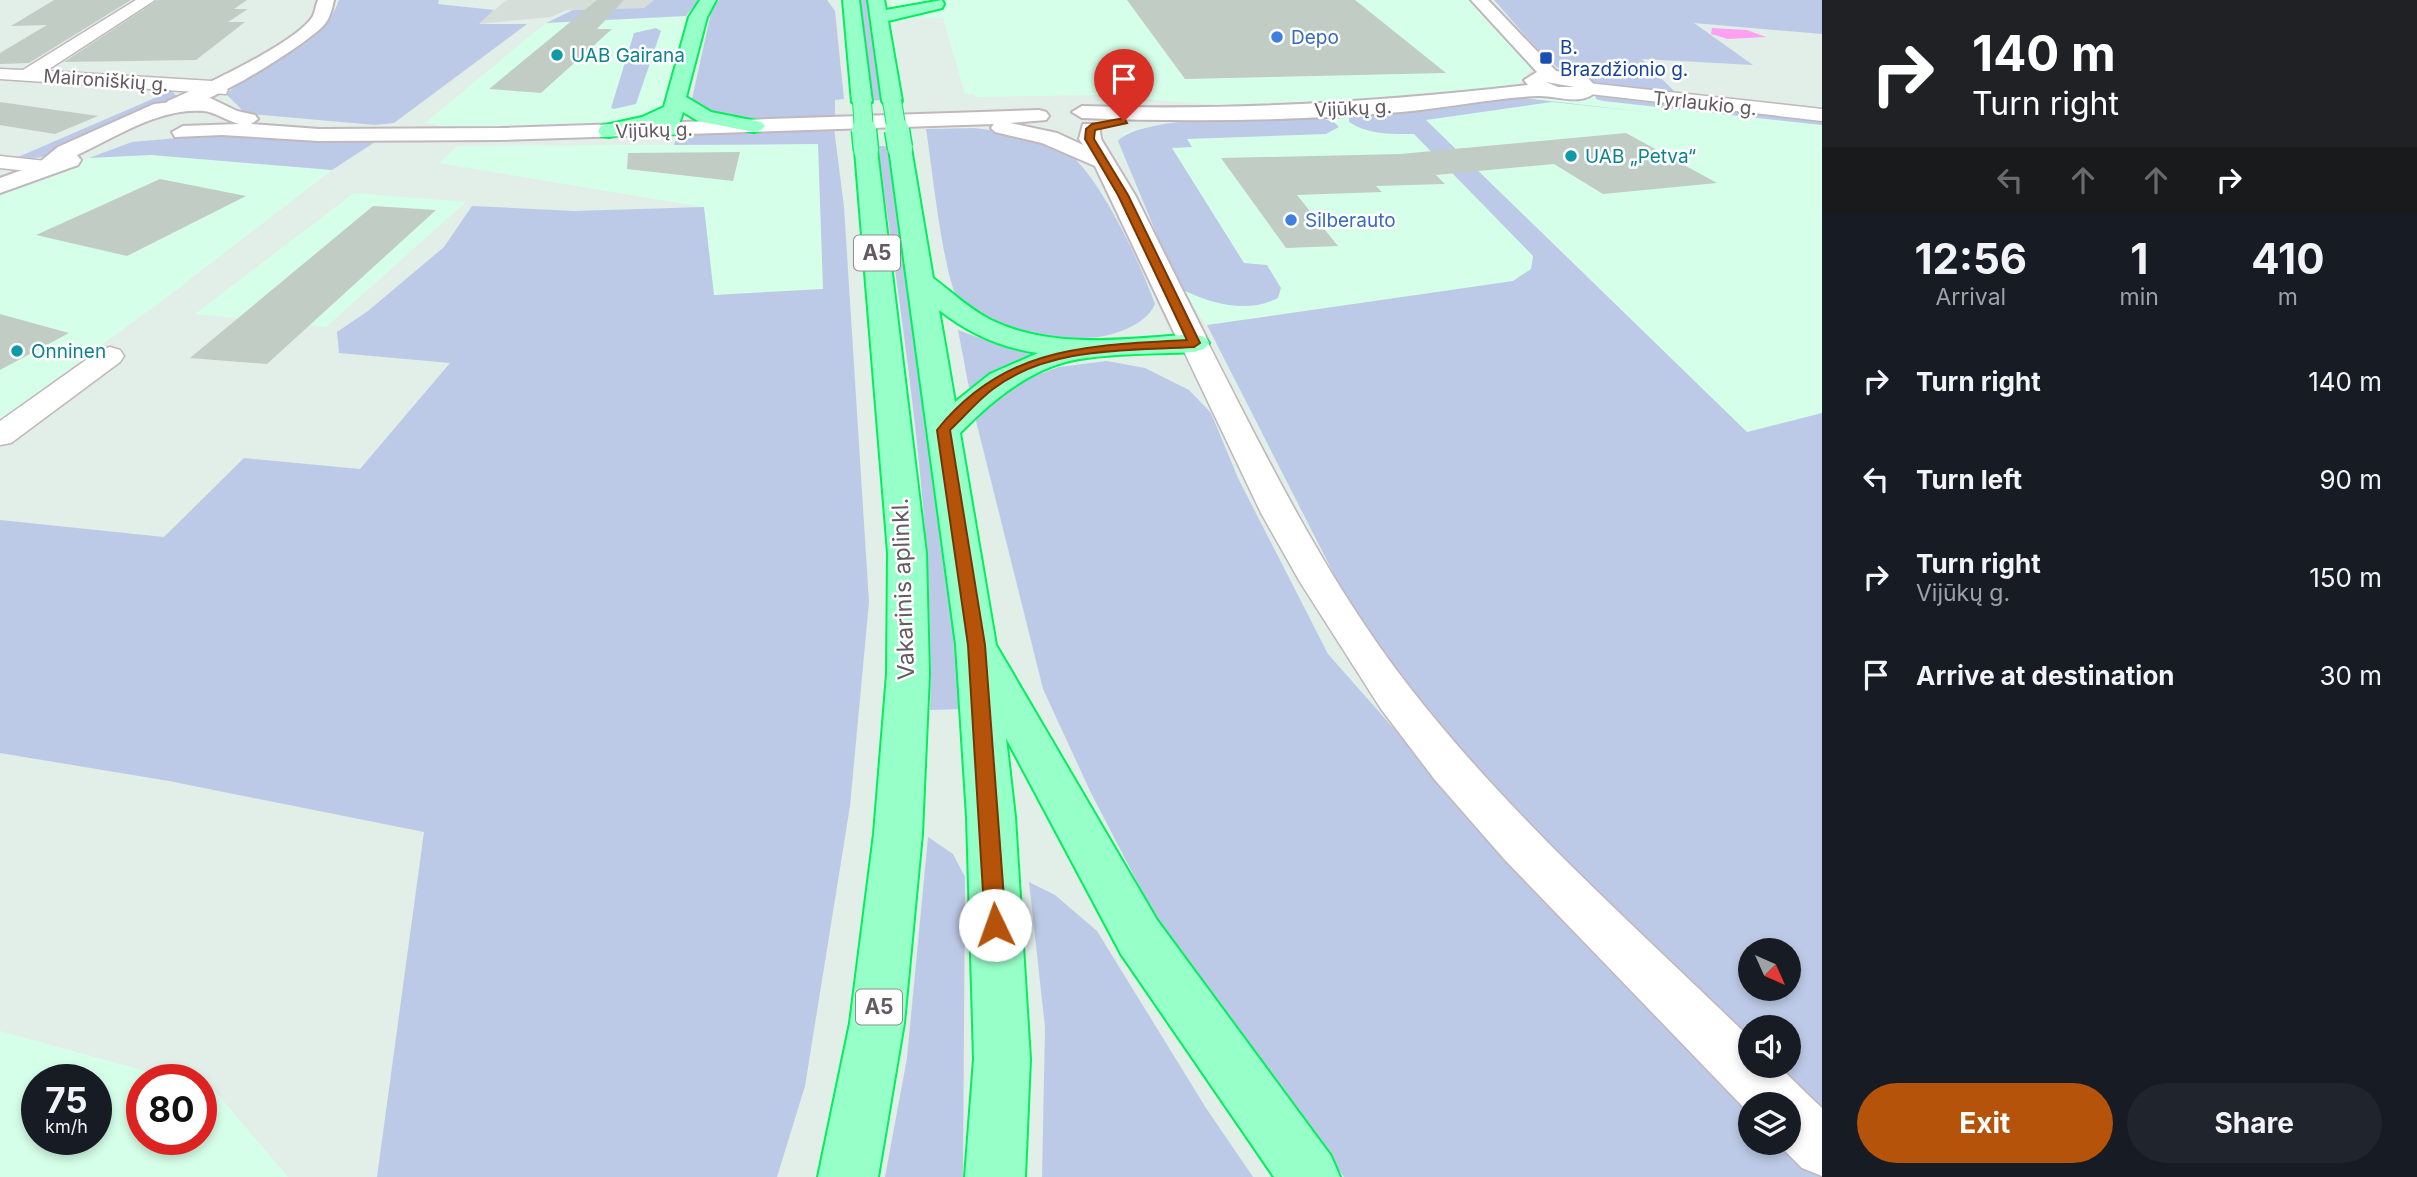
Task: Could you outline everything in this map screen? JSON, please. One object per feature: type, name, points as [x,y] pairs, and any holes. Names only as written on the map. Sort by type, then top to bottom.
[{"type":"highway","points":[[674,113],[698,17],[708,0]]},
{"type":"highway","name":"Vakarinis aplinkl.","points":[[847,3],[862,102],[907,553],[909,608],[895,861],[877,1023],[848,1177]]},
{"type":"highway","points":[[878,9],[899,11],[936,4]]},
{"type":"highway","name":"A5","points":[[878,9],[976,645],[990,817],[1002,1059],[995,1177]]},
{"type":"highway","points":[[920,281],[978,325],[1002,336],[1083,349],[1194,343]]},
{"type":"highway","points":[[943,430],[989,386],[1009,373],[1083,349]]},
{"type":"highway","points":[[976,645],[1139,937],[1310,1177]]},
{"type":"main road","points":[[0,186],[115,142],[183,132],[208,125],[218,99],[248,68],[320,20],[326,0]]},
{"type":"main road","points":[[1479,0],[1547,82],[1578,81],[1588,89]]},
{"type":"main road","name":"Vijūkų g.","points":[[944,121],[1048,125],[1154,116],[1413,105],[1547,82]]},
{"type":"main road","name":"Vijūkų g.","points":[[46,167],[66,152],[148,112],[218,99],[243,119],[334,125],[364,132]]},
{"type":"main road","name":"Vijūkų g.","points":[[183,132],[222,130],[319,135],[364,132],[609,131],[674,113],[754,126],[944,121],[1048,125]]},
{"type":"main road","points":[[1102,162],[1107,142],[1115,132],[1154,116]]},
{"type":"main road","points":[[132,121],[130,126],[133,130],[156,134]]},
{"type":"main road","points":[[1089,122],[1090,139],[1123,195],[1194,343]]},
{"type":"main road","points":[[979,124],[1049,138],[1102,162]]},
{"type":"main road","points":[[1048,125],[1102,162]]},
{"type":"street","points":[[29,74],[147,0]]},
{"type":"street","name":"Maironiškių g.","points":[[0,74],[29,74],[218,99]]},
{"type":"street","name":"Tyrlaukio g.","points":[[1588,89],[1822,115]]},
{"type":"street","points":[[0,162],[46,167]]},
{"type":"street","points":[[1194,343],[1278,513],[1318,582],[1395,698],[1450,768],[1521,846],[1767,1092]]},
{"type":"street","points":[[0,436],[110,356]]},
{"type":"street","points":[[1801,1127],[1822,1148]]},
{"type":"shaded area","points":[[339,0],[439,0],[438,4],[494,10],[479,24],[527,24],[394,123],[375,125],[252,114],[243,111],[226,94],[306,43],[331,17]]},
{"type":"shaded area","points":[[507,0],[654,0],[645,8],[566,10],[551,17],[477,24]]},
{"type":"shaded area","points":[[654,0],[699,0],[686,16],[546,23],[573,10],[644,8]]},
{"type":"shaded area","points":[[719,0],[827,0],[835,11],[844,99],[835,100],[835,117],[742,119],[707,109],[692,99],[712,8]]},
{"type":"shaded area","points":[[860,0],[868,0],[881,100],[871,101]]},
{"type":"shaded area","points":[[891,0],[1471,0],[1532,68],[1517,86],[1349,101],[1219,105],[1096,95],[976,97],[974,94],[965,94],[943,18],[894,18]]},
{"type":"shaded area","points":[[1494,0],[1822,0],[1822,34],[1694,23],[1753,65],[1642,59],[1678,95],[1649,92],[1615,88],[1583,80],[1557,67],[1540,52]]},
{"type":"shaded area","points":[[686,16],[660,111],[623,123],[473,129],[441,127],[426,122],[546,23]]},
{"type":"shaded area","points":[[656,28],[661,31],[636,104],[611,108],[634,33]]},
{"type":"shaded area","points":[[1712,28],[1747,30],[1766,37],[1728,39],[1711,34]]},
{"type":"shaded area","points":[[171,91],[178,97],[133,113],[75,146],[46,156],[18,157]]},
{"type":"shaded area","points":[[1595,94],[1596,99],[1603,101],[1822,125],[1822,413],[1747,432],[1579,272],[1207,325],[1179,288],[1118,141],[1125,133],[1182,122]]},
{"type":"shaded area","points":[[1595,94],[1822,120],[1822,125],[1603,101],[1596,99]]},
{"type":"shaded area","points":[[1524,98],[1654,113],[1552,102],[1426,120],[1747,432],[1822,413],[1822,1123],[1801,1102],[1801,1092],[1790,1092],[1776,1078],[1801,1078],[1801,1015],[1738,1015],[1738,1040],[1489,788],[1391,663],[1340,586],[1207,325],[1513,281],[1531,269],[1533,256],[1414,134],[1372,132],[1349,122],[1349,117],[1362,112]]},
{"type":"shaded area","points":[[1315,115],[1339,127],[1326,134],[1187,139],[1192,147],[1172,148],[1244,263],[1267,265],[1281,288],[1278,298],[1266,303],[1241,306],[1203,299],[1179,288],[1118,141],[1131,132],[1180,122]]},
{"type":"shaded area","points":[[834,128],[844,207],[869,602],[850,806],[805,1086],[777,1177],[377,1177],[424,832],[169,781],[0,753],[0,520],[164,537],[244,458],[360,469],[450,363],[339,353],[337,332],[368,311],[444,247],[472,206],[574,211],[704,207],[714,295],[823,289],[818,144],[674,145],[678,134]]},
{"type":"shaded area","points":[[974,128],[1048,142],[1072,156],[1087,172],[1128,241],[1155,304],[1144,319],[1105,336],[1053,338],[1003,328],[973,313],[960,302],[954,291],[944,248],[926,129]]},
{"type":"shaded area","points":[[211,135],[375,142],[332,170],[151,155],[89,158],[132,142]]},
{"type":"shaded area","points":[[819,144],[823,289],[714,295],[703,207],[439,163],[457,146]]},
{"type":"shaded area","points":[[878,146],[887,146],[957,639],[963,709],[930,710],[928,568],[922,498],[907,357]]},
{"type":"shaded area","points":[[151,155],[332,170],[171,294],[0,420],[0,195],[89,158]]},
{"type":"shaded area","points":[[354,193],[466,202],[326,327],[195,314]]},
{"type":"shaded area","points":[[958,330],[993,343],[1057,353],[1010,364],[969,388]]},
{"type":"shaded area","points":[[1107,361],[1145,368],[1189,390],[1211,413],[1238,478],[1328,654],[1441,782],[1740,1092],[1738,1092],[1738,1155],[1801,1155],[1822,1177],[1344,1177],[1163,932],[1091,793],[1043,689],[975,417],[1013,384],[1059,367]]},
{"type":"shaded area","points":[[928,837],[953,854],[965,877],[963,1177],[885,1177],[907,1058]]},
{"type":"shaded area","points":[[1029,882],[1055,895],[1097,931],[1206,1108],[1253,1177],[1042,1177],[1045,1027]]},
{"type":"shaded area","points":[[0,1031],[126,1066],[126,1155],[217,1155],[217,1094],[288,1177],[0,1177]]},
{"type":"building","points":[[54,0],[131,0],[29,63],[0,64],[0,53],[47,25],[11,26]]},
{"type":"building","points":[[158,0],[247,0],[234,9],[248,9],[228,22],[245,22],[196,60],[64,62]]},
{"type":"building","name":"UAB Gairana","points":[[597,0],[624,0],[597,29],[612,29],[541,93],[489,89]]},
{"type":"building","name":"Depo","points":[[1127,0],[1355,0],[1446,73],[1185,79]]},
{"type":"building","points":[[0,102],[98,116],[55,134],[0,125]]},
{"type":"building","points":[[1626,133],[1717,183],[1603,194],[1554,164],[1436,175],[1445,184],[1376,186],[1382,192],[1297,195],[1338,246],[1286,248],[1221,158],[1400,154]]},
{"type":"building","points":[[740,152],[733,181],[627,169],[628,153]]},
{"type":"building","points":[[160,179],[246,196],[127,256],[36,235]]},
{"type":"building","points":[[373,206],[436,210],[267,364],[190,358]]},
{"type":"building","name":"Onninen","points":[[0,314],[69,333],[0,370]]},
{"type":"place","name":"Depo","points":[[1277,37]]},
{"type":"place","name":"UAB Gairana","points":[[557,55]]},
{"type":"place","name":"B. Brazdžionio g.","points":[[1546,58]]},
{"type":"place","name":"UAB „Petva“","points":[[1571,156]]},
{"type":"place","name":"Silberauto","points":[[1291,220]]},
{"type":"place","name":"Onninen","points":[[17,351]]},
{"type":"route","points":[[995,925],[990,817],[976,645],[943,430],[989,386],[1009,373],[1034,363],[1083,349],[1194,343],[1123,195],[1090,139],[1091,129],[1095,126],[1124,121]]}]
